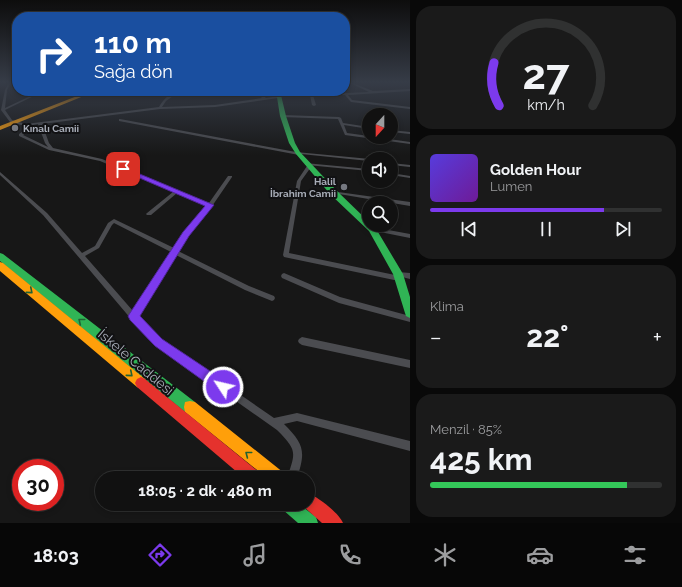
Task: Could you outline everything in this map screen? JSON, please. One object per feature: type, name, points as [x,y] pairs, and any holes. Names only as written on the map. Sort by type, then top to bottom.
[{"type":"street","points":[[4,106],[3,110],[14,123],[26,126],[160,108],[204,106]]},
{"type":"street","points":[[3,110],[11,106]]},
{"type":"street","points":[[0,128],[55,106]]},
{"type":"street","points":[[280,106],[282,116],[292,143],[299,154],[332,192],[362,220]]},
{"type":"street","points":[[396,106],[410,108]]},
{"type":"street","points":[[282,116],[339,118],[346,134],[410,143]]},
{"type":"street","points":[[120,120],[299,154],[362,159]]},
{"type":"street","points":[[40,124],[47,143],[52,149]]},
{"type":"street","points":[[342,124],[362,127]]},
{"type":"street","points":[[26,126],[28,129],[20,135],[52,149],[101,160],[210,205]]},
{"type":"street","points":[[398,132],[410,133]]},
{"type":"street","points":[[398,165],[410,166]]},
{"type":"street","points":[[308,166],[362,170]]},
{"type":"street","points":[[308,166],[299,181],[286,255],[399,276],[410,276]]},
{"type":"street","points":[[0,173],[45,214],[151,337],[274,422],[289,435],[296,446],[299,457],[294,471]]},
{"type":"street","points":[[398,175],[410,177]]},
{"type":"street","points":[[133,316],[175,251],[230,177]]},
{"type":"street","points":[[149,214],[177,191]]},
{"type":"street","points":[[332,192],[410,204]]},
{"type":"street","points":[[82,256],[97,246],[110,224],[114,221],[247,288],[272,298]]},
{"type":"street","points":[[374,232],[399,276],[410,313]]},
{"type":"street","points":[[388,232],[410,236]]},
{"type":"street","points":[[0,256],[270,471]]},
{"type":"street","name":"İskele Caddesi","points":[[0,266],[247,471]]},
{"type":"street","points":[[284,276],[339,300],[410,319]]},
{"type":"street","points":[[302,342],[410,364]]},
{"type":"street","points":[[274,422],[297,416],[410,446]]},
{"type":"street","points":[[315,507],[335,523]]},
{"type":"street","points":[[293,511],[299,519],[310,523]]},
{"type":"traffic: fast","points":[[281,106],[292,143],[298,153],[333,192],[372,229],[398,274],[410,313]]},
{"type":"traffic: fast","points":[[0,256],[190,407]]},
{"type":"traffic: fast","points":[[295,511],[310,523]]},
{"type":"traffic: slow","points":[[0,128],[55,106]]},
{"type":"traffic: slow","points":[[0,266],[141,383]]},
{"type":"traffic: slow","points":[[190,407],[270,471]]},
{"type":"traffic: jam","points":[[141,383],[247,471]]},
{"type":"traffic: jam","points":[[315,507],[335,523]]},
{"type":"place","name":"Kınalı Camii","points":[[15,128]]},
{"type":"place","name":"Halil İbrahim Camii","points":[[344,187]]},
{"type":"route","points":[[123,169],[210,205],[186,234],[133,316],[151,337],[223,387]]}]
